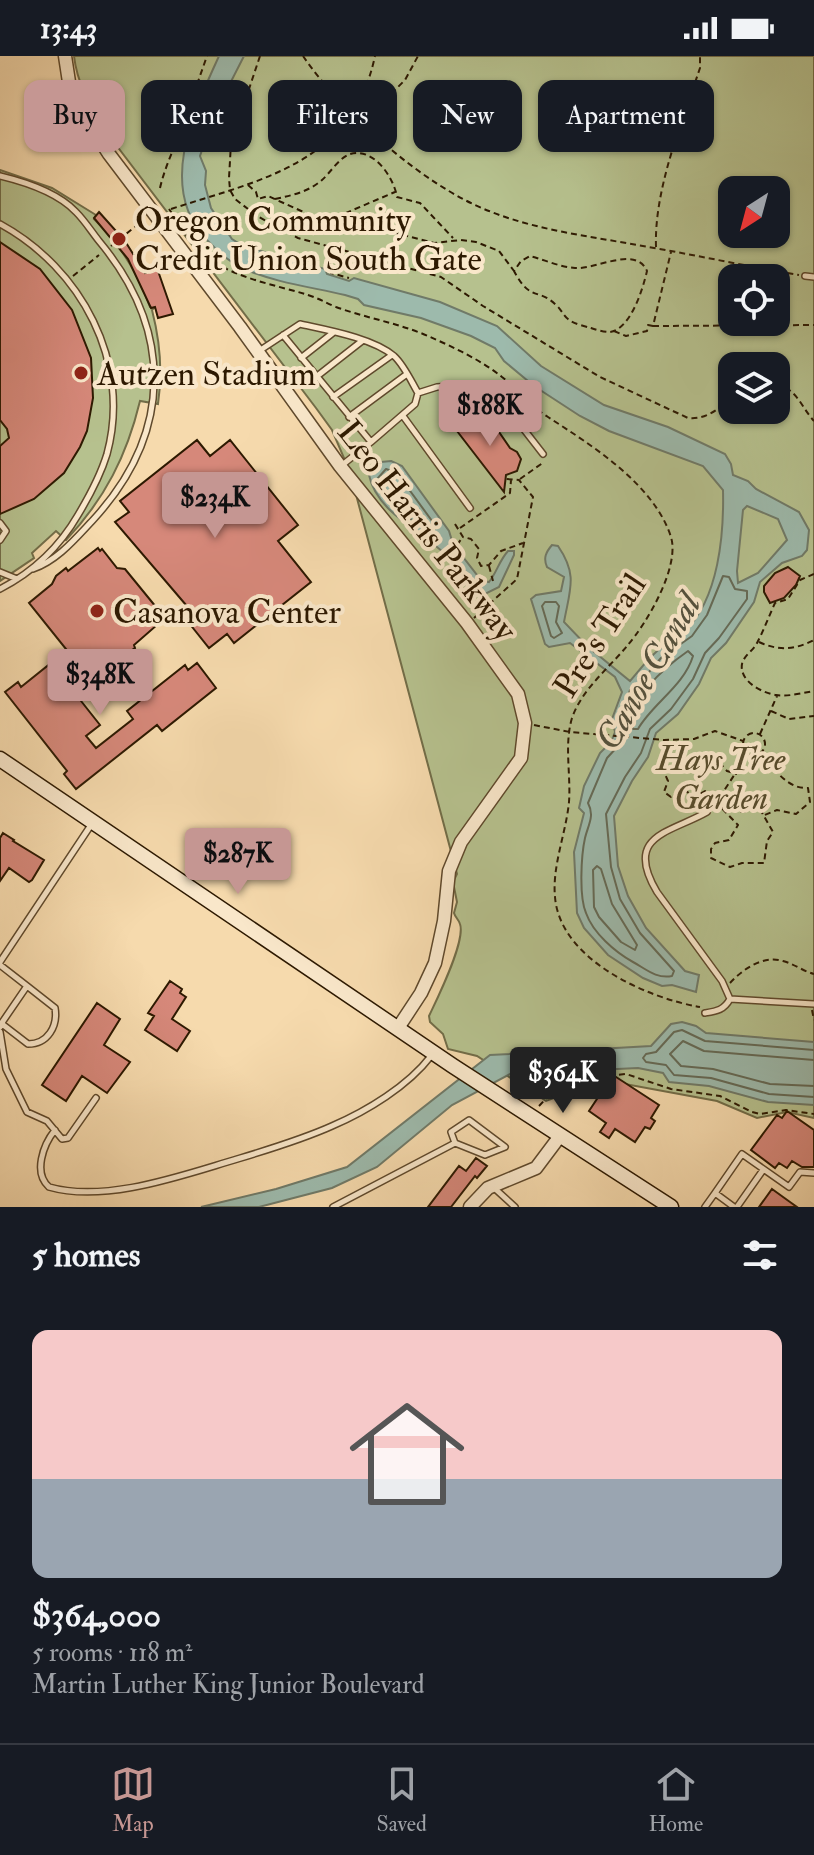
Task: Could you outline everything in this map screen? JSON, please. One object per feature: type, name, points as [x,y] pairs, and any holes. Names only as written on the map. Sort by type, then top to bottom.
[{"type":"main road","points":[[0,759],[453,1066],[671,1207]]},
{"type":"street","name":"Leo Harris Parkway","points":[[65,56],[69,82],[86,119],[109,154],[340,466],[467,623],[518,694],[525,723],[521,758],[461,842],[449,871],[444,921],[435,963],[421,993],[398,1028]]},
{"type":"street","points":[[470,1207],[492,1186],[536,1168],[560,1136]]},
{"type":"lane","points":[[0,176],[34,187],[71,207],[106,250],[124,275],[152,341],[155,375],[145,435],[124,482],[49,563],[0,589]]},
{"type":"lane","points":[[0,224],[37,248],[68,280],[93,318],[108,361],[114,407],[111,438],[97,482],[73,526],[33,569]]},
{"type":"lane","points":[[805,276],[814,277]]},
{"type":"lane","points":[[258,352],[300,324],[362,341],[392,355],[407,374],[418,393],[415,404],[340,466]]},
{"type":"lane","points":[[301,358],[334,332]]},
{"type":"lane","points":[[283,335],[371,442]]},
{"type":"lane","points":[[316,377],[362,341]]},
{"type":"lane","points":[[333,397],[392,355]]},
{"type":"lane","points":[[349,417],[407,374]]},
{"type":"lane","points":[[418,393],[437,387],[482,384],[498,396],[543,454]]},
{"type":"lane","points":[[403,416],[470,508]]},
{"type":"lane","points":[[0,523],[6,531],[0,540]]},
{"type":"lane","points":[[0,572],[17,579]]},
{"type":"lane","points":[[707,812],[662,831],[653,839],[649,845],[647,866],[649,879],[657,892],[730,999]]},
{"type":"lane","points":[[0,1026],[28,1044],[43,1041],[56,1023],[55,1008],[0,964],[93,821]]},
{"type":"lane","points":[[27,986],[0,1026],[6,1069],[27,1112],[47,1121],[62,1139],[68,1138],[96,1098]]},
{"type":"lane","points":[[730,999],[814,1004]]},
{"type":"lane","points":[[705,1010],[717,1011],[726,1006],[730,999]]},
{"type":"lane","points":[[55,1130],[41,1157],[42,1179],[49,1187],[73,1191],[141,1186],[275,1147],[332,1126],[365,1109],[394,1088],[423,1066],[433,1052]]},
{"type":"lane","points":[[333,1207],[455,1143],[485,1155],[505,1147],[469,1120],[451,1132],[455,1143]]},
{"type":"lane","points":[[705,1207],[742,1154],[789,1187],[800,1172],[814,1173]]},
{"type":"lane","points":[[715,1193],[736,1207],[763,1170]]},
{"type":"lane","points":[[492,1186],[515,1207]]},
{"type":"path","points":[[199,80],[207,56]]},
{"type":"path","points":[[260,56],[233,135],[230,190],[235,199],[280,230],[328,248],[441,277],[600,377],[688,418],[698,419],[718,409]]},
{"type":"path","points":[[303,56],[324,80]]},
{"type":"path","points":[[366,80],[375,56]]},
{"type":"path","points":[[397,88],[418,56]]},
{"type":"path","points":[[656,248],[655,229],[661,200],[700,68],[700,56]]},
{"type":"path","points":[[397,151],[458,196],[487,210],[547,228],[805,276]]},
{"type":"path","points":[[160,188],[172,152]]},
{"type":"path","points":[[163,212],[248,185],[292,167],[316,152]]},
{"type":"path","points":[[274,199],[310,189],[350,154],[369,157],[384,168],[397,197],[420,203],[455,240]]},
{"type":"path","points":[[248,185],[256,192],[258,199],[268,196],[339,228],[392,232],[434,243],[455,240],[476,242],[499,251],[525,289],[555,303],[566,318],[589,328],[626,336],[647,331],[648,325],[814,325]]},
{"type":"path","points":[[325,222],[396,192]]},
{"type":"path","name":"Pre's Trail","points":[[169,209],[201,253],[228,268],[253,280],[426,335],[499,374],[546,416],[595,446],[634,482],[652,505],[670,536],[674,552],[664,584],[650,612],[629,645],[593,683],[573,717],[568,754],[569,801],[554,895],[562,922],[577,945],[603,968],[673,1002],[705,1010]]},
{"type":"path","points":[[68,280],[141,222]]},
{"type":"path","points":[[328,248],[331,273],[349,278]]},
{"type":"path","points":[[653,326],[671,251]]},
{"type":"path","points":[[514,271],[521,261],[530,256],[574,268],[623,259],[643,263],[647,271],[642,292],[633,310],[614,331]]},
{"type":"path","points":[[790,390],[814,421]]},
{"type":"path","points":[[506,479],[519,480],[547,460],[543,454]]},
{"type":"path","points":[[459,529],[510,493],[511,479]]},
{"type":"path","points":[[467,623],[517,579],[533,497],[519,480]]},
{"type":"path","points":[[455,524],[463,537],[471,539],[479,549],[477,558],[481,566],[489,565],[501,551],[524,543]]},
{"type":"path","points":[[457,545],[463,537]]},
{"type":"path","points":[[489,565],[493,581]]},
{"type":"path","points":[[814,574],[800,580],[788,599],[775,603],[758,642],[742,664],[743,674],[750,683],[777,696],[814,691]]},
{"type":"path","points":[[758,642],[786,649],[814,640]]},
{"type":"path","points":[[760,735],[777,696]]},
{"type":"path","points":[[771,711],[789,719],[814,716]]},
{"type":"path","points":[[525,723],[570,732],[664,740],[694,739],[715,731],[743,741]]},
{"type":"path","points":[[743,741],[753,733],[760,735],[765,741],[761,753]]},
{"type":"path","points":[[743,741],[748,754],[761,753]]},
{"type":"path","points":[[761,753],[786,782],[808,788],[810,802],[796,814],[777,810],[762,816]]},
{"type":"path","points":[[707,812],[718,803],[748,754]]},
{"type":"path","points":[[721,807],[743,812],[757,808],[773,832],[767,841],[764,863],[742,863],[730,867],[711,858],[715,843],[729,840],[738,828],[736,822],[721,807],[718,803],[705,791],[695,797],[684,790],[671,797],[666,795],[664,792],[668,781],[662,767],[665,760],[668,757],[679,758],[696,771],[705,760],[717,760],[727,771],[737,774]]},
{"type":"path","points":[[726,989],[745,969],[772,959],[785,961],[814,974]]},
{"type":"path","points":[[531,1117],[558,1086],[577,1079],[626,1074],[671,1089],[720,1096],[760,1114],[786,1110],[814,1114]]},
{"type":"green space","name":"Hays Tree Garden","points":[[74,56],[814,56],[814,1118],[787,1112],[757,1118],[717,1101],[625,1084],[578,1089],[546,1101],[477,1056],[448,1049],[443,1034],[430,1022],[429,1016],[459,943],[461,932],[454,913],[457,902],[453,882],[457,874],[350,472],[332,430],[121,152],[125,152],[125,80],[80,80]]},
{"type":"green space","name":"Autzen Stadium","points":[[0,170],[52,188],[96,215],[94,219],[134,271],[150,307],[155,307],[152,310],[159,345],[160,392],[158,404],[140,401],[113,475],[80,524],[66,540],[56,531],[32,553],[34,558],[0,581]]},
{"type":"water","name":"Canoe Canal","points":[[219,56],[244,56],[232,80],[209,80]]},
{"type":"water","name":"Canoe Canal","points":[[185,152],[201,152],[211,208],[232,239],[243,246],[325,269],[327,274],[349,281],[354,278],[440,302],[497,326],[541,366],[604,405],[668,427],[725,454],[733,475],[799,512],[809,530],[807,550],[802,556],[782,563],[760,582],[754,602],[726,643],[711,658],[699,684],[678,714],[656,733],[648,757],[614,816],[618,866],[628,896],[646,928],[685,971],[699,975],[696,992],[672,985],[662,986],[643,978],[608,955],[584,928],[577,913],[574,852],[584,813],[579,808],[584,786],[600,753],[611,742],[615,732],[612,719],[622,692],[615,677],[570,643],[549,647],[545,644],[531,599],[536,595],[561,591],[564,577],[547,567],[545,561],[552,545],[558,546],[568,565],[571,582],[564,622],[587,646],[630,681],[655,653],[685,631],[705,601],[717,565],[723,490],[703,466],[609,431],[580,416],[534,386],[504,361],[495,348],[471,336],[421,318],[364,305],[358,299],[345,295],[281,281],[239,266],[206,239],[191,218],[184,196]],"holes":[[[747,506],[778,519],[787,540],[758,573],[738,583],[743,510]]]},
{"type":"water","points":[[391,461],[402,466],[449,531],[453,544],[481,580],[489,582],[508,551],[514,551],[499,587],[485,594],[473,587],[446,555],[381,500],[369,475],[381,462]]},
{"type":"water","points":[[682,1022],[706,1033],[814,1042],[814,1105],[768,1102],[709,1086],[669,1082],[663,1073],[638,1068],[510,1074],[452,1105],[377,1167],[332,1188],[259,1207],[201,1207],[276,1189],[347,1167],[490,1055],[651,1046],[671,1024]]},
{"type":"building","points":[[99,212],[125,241],[145,273],[157,268],[173,314],[158,318],[128,259],[94,218]]},
{"type":"building","points":[[0,242],[40,269],[72,310],[91,358],[93,398],[87,431],[64,473],[34,499],[0,514],[0,446],[9,438],[0,420]]},
{"type":"building","points":[[484,410],[521,459],[517,471],[506,475],[504,492],[457,431]]},
{"type":"building","points":[[197,440],[210,456],[230,440],[298,525],[278,541],[311,582],[234,643],[227,634],[209,648],[185,618],[192,612],[115,522],[129,512],[120,501]]},
{"type":"building","name":"Casanova Center","points":[[98,548],[117,568],[125,569],[165,618],[134,645],[132,650],[135,654],[125,662],[122,658],[119,661],[116,658],[90,679],[29,603],[66,568],[68,571]]},
{"type":"building","points":[[788,567],[800,576],[796,585],[784,598],[770,603],[764,586],[775,573]]},
{"type":"building","points":[[51,663],[100,725],[86,736],[96,748],[133,719],[127,711],[185,665],[188,670],[197,663],[216,688],[162,731],[157,725],[76,789],[64,774],[67,771],[5,692],[18,682],[21,687]]},
{"type":"building","points":[[3,833],[44,860],[29,882],[9,868],[0,881],[0,838]]},
{"type":"building","points":[[170,981],[182,989],[180,993],[186,997],[172,1019],[190,1031],[177,1051],[145,1030],[154,1016],[148,1013]]},
{"type":"building","points":[[97,1003],[120,1019],[104,1045],[130,1062],[107,1093],[82,1076],[66,1101],[42,1085]]},
{"type":"building","points":[[613,1075],[659,1105],[651,1118],[655,1121],[650,1129],[645,1127],[635,1142],[615,1129],[609,1138],[600,1132],[606,1123],[589,1111]]},
{"type":"building","points":[[787,1111],[814,1130],[814,1167],[802,1167],[792,1161],[787,1168],[779,1163],[775,1168],[751,1150],[777,1115],[782,1118]]},
{"type":"building","points":[[476,1158],[487,1166],[477,1178],[475,1176],[451,1207],[428,1207],[459,1166],[466,1171]]},
{"type":"building","points":[[772,1189],[790,1202],[797,1207],[759,1207]]},
{"type":"place","name":"Oregon Community Credit Union South Gate","points":[[119,239]]},
{"type":"place","name":"Autzen Stadium","points":[[81,373]]},
{"type":"place","name":"Casanova Center","points":[[97,611]]}]
